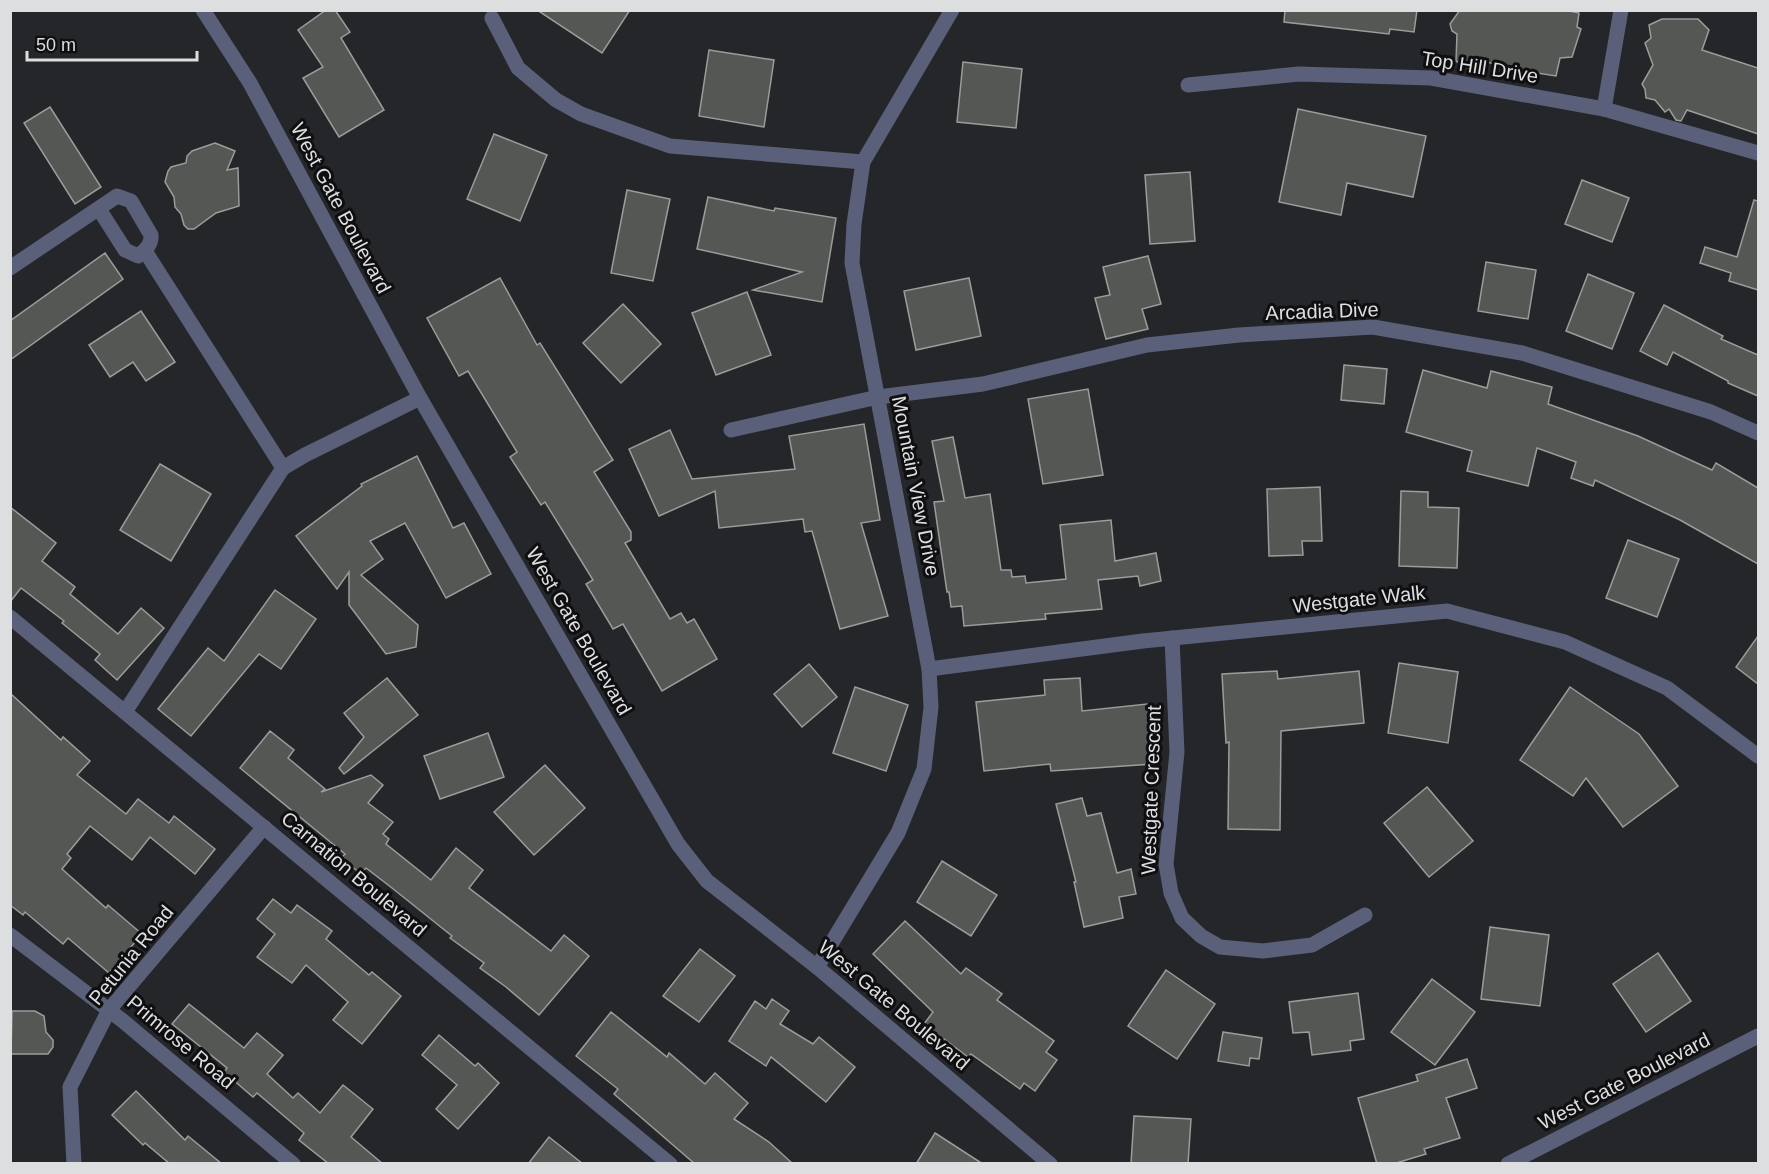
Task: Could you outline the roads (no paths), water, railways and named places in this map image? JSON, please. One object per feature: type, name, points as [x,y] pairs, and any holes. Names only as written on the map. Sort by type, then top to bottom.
[{"type":"street","name":"West Gate Boulevard","points":[[203,10],[250,82],[420,398],[678,844],[707,881],[817,967],[1050,1164]]},
{"type":"street","name":"Mountain View Drive","points":[[817,967],[898,833],[924,769],[931,707],[929,669],[852,263],[854,224],[864,162],[952,10]]},
{"type":"street","points":[[1604,108],[1621,10]]},
{"type":"street","points":[[492,18],[518,68],[556,100],[581,114],[670,146],[864,162]]},
{"type":"street","name":"Top Hill Drive","points":[[1188,85],[1299,74],[1431,78],[1604,108],[1758,153]]},
{"type":"street","points":[[10,268],[117,196],[131,201],[151,235],[152,240],[145,251],[138,256],[125,250],[99,209]]},
{"type":"street","points":[[145,251],[283,468]]},
{"type":"street","name":"Arcadia Dive","points":[[731,430],[878,397],[983,384],[1147,345],[1239,335],[1373,327],[1522,352],[1711,412],[1758,434]]},
{"type":"street","points":[[125,712],[283,468],[420,398]]},
{"type":"street","name":"Westgate Walk","points":[[929,669],[1172,638],[1447,611],[1565,642],[1667,688],[1758,756]]},
{"type":"street","name":"Carnation Boulevard","points":[[10,617],[670,1164]]},
{"type":"street","name":"Westgate Crescent","points":[[1172,638],[1177,752],[1166,864],[1170,893],[1182,918],[1201,936],[1220,947],[1263,951],[1312,945],[1365,915]]},
{"type":"street","name":"Petunia Road","points":[[74,1164],[70,1087],[109,1010],[264,827]]},
{"type":"street","name":"Primrose Road","points":[[10,935],[109,1010],[293,1164]]},
{"type":"street","name":"West Gate Boulevard","points":[[1508,1164],[1758,1036]]}]
